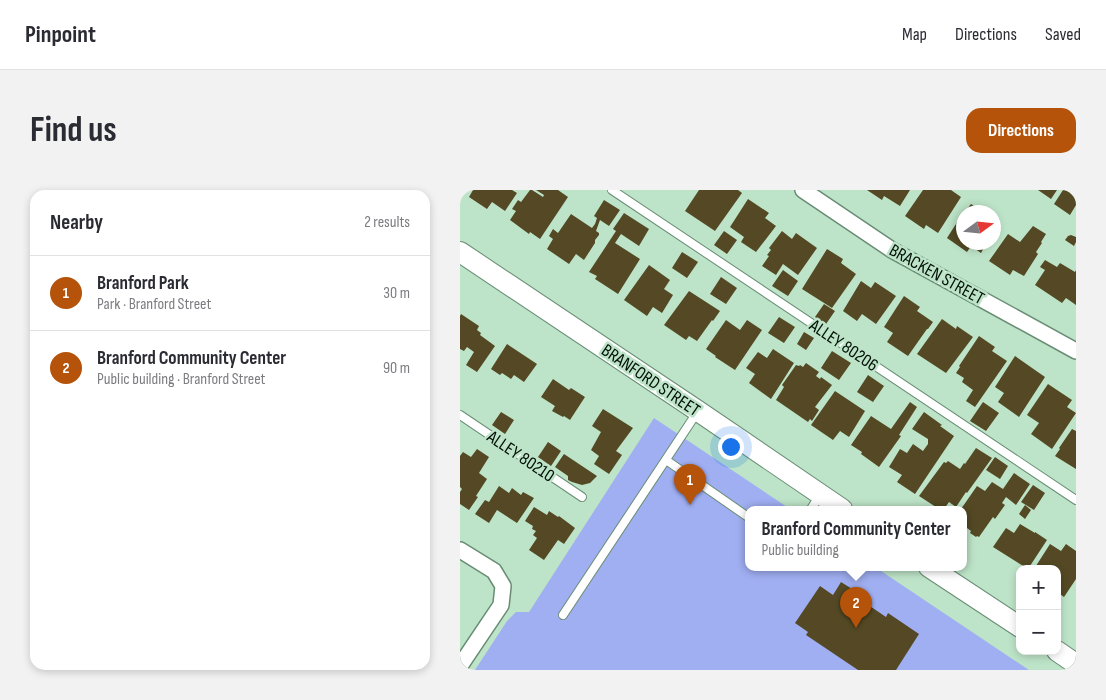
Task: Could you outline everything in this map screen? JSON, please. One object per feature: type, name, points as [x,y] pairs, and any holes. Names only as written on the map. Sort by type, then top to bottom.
[{"type":"main road","name":"BRANFORD STREET","points":[[460,252],[698,411],[816,502],[831,506]]},
{"type":"main road","points":[[935,571],[1016,624]]},
{"type":"main road","points":[[1061,654],[1076,664]]},
{"type":"street","name":"BRACKEN STREET","points":[[803,190],[892,250],[1076,350]]},
{"type":"street","points":[[460,550],[494,571],[503,586],[501,605],[460,666]]},
{"type":"lane","name":"ALLEY 80206","points":[[612,190],[1076,500]]},
{"type":"lane","points":[[563,615],[698,411]]},
{"type":"lane","name":"ALLEY 80210","points":[[460,415],[582,497]]},
{"type":"lane","points":[[666,460],[745,515]]},
{"type":"shaded area","points":[[654,418],[786,506],[745,506],[745,571],[881,571],[1029,670],[475,670],[507,621],[516,612],[529,612]]},
{"type":"building","points":[[473,190],[512,190],[517,193],[505,211],[492,202],[487,209],[469,197]]},
{"type":"building","points":[[530,190],[543,197],[544,195],[536,190],[558,190],[568,197],[540,239],[530,232],[529,234],[510,220],[516,211],[512,209],[518,200],[521,202]]},
{"type":"building","points":[[699,190],[738,190],[742,193],[715,231],[685,211]]},
{"type":"building","points":[[867,190],[910,190],[900,206],[884,196],[882,200]]},
{"type":"building","points":[[923,190],[951,190],[961,197],[938,233],[926,225],[924,229],[905,216]]},
{"type":"building","points":[[1038,190],[1057,190],[1051,199]]},
{"type":"building","points":[[1063,190],[1076,190],[1076,205],[1070,215],[1054,204]]},
{"type":"building","points":[[748,199],[769,213],[765,218],[776,226],[756,252],[741,242],[744,237],[730,227]]},
{"type":"building","points":[[604,200],[620,210],[609,226],[600,220],[596,231],[599,235],[584,260],[576,254],[569,264],[547,249],[553,239],[549,236],[553,229],[558,233],[571,214],[592,228],[597,218],[594,216]]},
{"type":"building","points":[[624,213],[649,229],[639,246],[621,234],[615,243],[640,259],[618,294],[595,279],[597,276],[589,272],[616,231],[613,229]]},
{"type":"building","points":[[956,224],[956,244],[947,238]]},
{"type":"building","points":[[1033,226],[1046,234],[1036,252],[1038,254],[1024,276],[1013,270],[1010,275],[989,261],[997,250],[1001,250],[1001,244],[1008,234],[1020,242]]},
{"type":"building","points":[[724,231],[737,240],[727,254],[714,245]]},
{"type":"building","points":[[782,231],[792,239],[796,233],[817,248],[798,275],[783,264],[776,275],[762,266],[769,256],[767,255],[771,250],[769,248]]},
{"type":"building","points":[[1071,235],[1076,237],[1074,246],[1065,240]]},
{"type":"building","points":[[827,249],[843,259],[841,263],[856,274],[832,308],[802,289]]},
{"type":"building","points":[[682,252],[698,262],[687,278],[672,268]]},
{"type":"building","points":[[1045,260],[1057,267],[1060,263],[1075,272],[1076,270],[1076,305],[1066,298],[1062,303],[1035,285],[1045,270],[1040,267]]},
{"type":"building","points":[[649,265],[670,280],[664,289],[673,295],[662,313],[653,307],[647,316],[624,300]]},
{"type":"building","points":[[783,270],[798,281],[788,296],[772,286]]},
{"type":"building","points":[[721,277],[737,288],[726,304],[710,294]]},
{"type":"building","points":[[861,281],[871,288],[875,282],[896,296],[876,324],[862,314],[857,321],[843,311]]},
{"type":"building","points":[[689,291],[720,311],[697,341],[689,336],[686,340],[664,325]]},
{"type":"building","points":[[904,296],[920,307],[917,311],[933,322],[908,356],[887,342],[893,333],[884,327]]},
{"type":"building","points":[[824,304],[835,311],[826,324],[815,317]]},
{"type":"building","points":[[461,314],[479,326],[477,330],[481,333],[480,335],[495,346],[477,372],[466,365],[474,352],[467,347],[464,351],[460,349]]},
{"type":"building","points":[[779,317],[795,327],[784,343],[768,333]]},
{"type":"building","points":[[942,319],[956,329],[957,326],[973,337],[946,373],[917,354]]},
{"type":"building","points":[[726,320],[740,330],[747,320],[762,330],[735,370],[706,349]]},
{"type":"building","points":[[804,332],[814,338],[806,350],[797,344]]},
{"type":"building","points":[[979,336],[995,347],[992,351],[1007,361],[975,407],[966,401],[973,390],[962,382],[964,378],[956,373]]},
{"type":"building","points":[[507,344],[537,364],[524,382],[514,375],[511,379],[491,369]]},
{"type":"building","points":[[773,349],[794,363],[771,399],[749,383],[755,374],[746,368],[758,352],[767,358]]},
{"type":"building","points":[[832,351],[851,363],[839,380],[821,368]]},
{"type":"building","points":[[1015,356],[1045,377],[1019,417],[998,402],[1004,393],[995,387]]},
{"type":"building","points":[[806,363],[819,372],[816,376],[820,379],[821,377],[832,385],[815,407],[819,410],[812,421],[810,419],[808,422],[776,400],[784,387],[782,385],[796,365],[803,367]]},
{"type":"building","points":[[868,375],[884,386],[873,402],[857,392]]},
{"type":"building","points":[[553,379],[569,390],[571,388],[585,397],[570,420],[552,411],[555,406],[541,397]]},
{"type":"building","points":[[1048,384],[1072,400],[1067,407],[1076,413],[1052,449],[1031,434],[1039,423],[1027,415]]},
{"type":"building","points":[[835,391],[865,411],[849,437],[840,431],[833,440],[811,425]]},
{"type":"building","points":[[910,402],[917,407],[899,435],[901,436],[879,467],[851,445],[871,416],[891,429]]},
{"type":"building","points":[[983,402],[999,413],[986,431],[970,421]]},
{"type":"building","points":[[603,409],[633,428],[616,451],[622,455],[609,474],[594,464],[599,456],[591,450],[601,432],[592,426]]},
{"type":"building","points":[[501,412],[514,420],[505,434],[492,425]]},
{"type":"building","points":[[924,412],[954,436],[915,494],[897,482],[902,475],[889,467],[900,449],[907,453],[913,444],[923,451],[928,444],[928,439],[912,429]]},
{"type":"building","points":[[1072,429],[1076,431],[1076,469],[1055,456]]},
{"type":"building","points":[[548,442],[561,451],[551,466],[538,457]]},
{"type":"building","points":[[976,448],[992,458],[957,506],[949,502],[946,506],[934,506],[919,496],[944,462],[948,461],[960,469]]},
{"type":"building","points":[[477,449],[489,457],[479,473],[487,479],[469,510],[460,504],[460,492],[462,489],[460,487],[460,456],[463,452],[471,457]]},
{"type":"building","points":[[564,454],[597,476],[590,483],[582,485],[568,480],[568,476],[555,467]]},
{"type":"building","points":[[995,457],[1008,466],[1000,479],[986,470]]},
{"type":"building","points":[[1014,473],[1030,484],[1016,505],[1006,497],[1002,503],[1005,505],[995,519],[993,517],[979,537],[976,537],[967,528],[967,506],[963,506],[977,486],[985,491],[992,482],[1003,489]]},
{"type":"building","points":[[1033,485],[1045,493],[1034,510],[1021,502]]},
{"type":"building","points":[[499,486],[509,493],[512,488],[521,495],[523,492],[534,498],[517,523],[497,510],[489,523],[475,514],[485,500],[489,502]]},
{"type":"building","points":[[1025,505],[1031,510],[1025,519],[1019,514]]},
{"type":"building","points":[[534,507],[547,515],[549,511],[559,516],[575,528],[564,544],[558,540],[544,560],[529,550],[537,538],[533,535],[536,531],[532,529],[533,526],[525,521]]},
{"type":"building","points":[[1020,524],[1047,540],[1031,565],[1022,565],[993,547],[1006,528],[1014,533]]},
{"type":"building","points":[[1050,544],[1061,551],[1066,544],[1076,551],[1076,579],[1064,597],[1061,595],[1061,565],[1037,565]]},
{"type":"building","points":[[841,582],[860,594],[858,598],[886,617],[888,613],[919,634],[896,670],[858,670],[806,635],[808,632],[795,623],[820,586],[833,595]]},
{"type":"place","name":"Branford Park","points":[[690,505]]},
{"type":"place","name":"Branford Community Center","points":[[856,628]]}]
